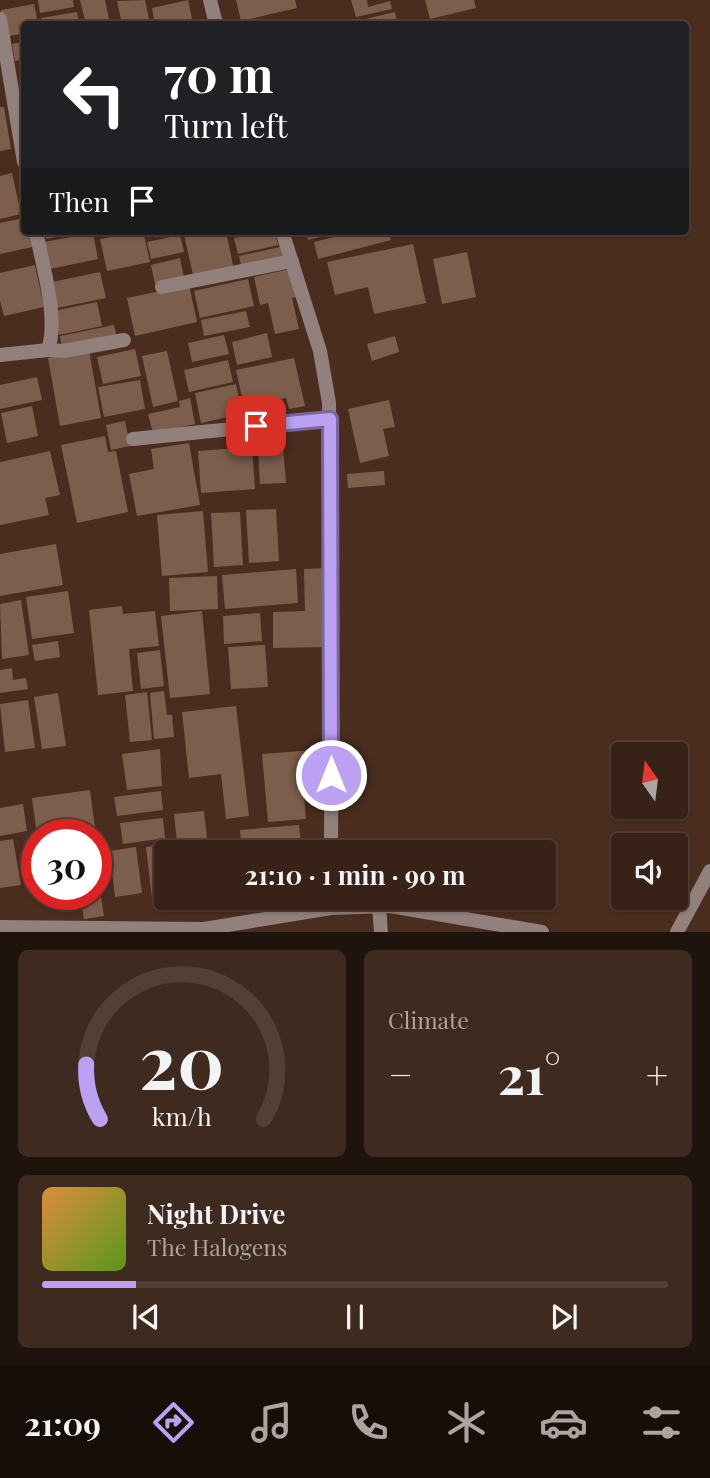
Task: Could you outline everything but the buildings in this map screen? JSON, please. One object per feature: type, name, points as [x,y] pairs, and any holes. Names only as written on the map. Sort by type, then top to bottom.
[{"type":"street","points":[[210,0],[215,21]]},
{"type":"street","points":[[0,19],[21,144]]},
{"type":"street","points":[[37,235],[52,322],[48,350]]},
{"type":"street","points":[[283,235],[320,351],[330,419],[331,840]]},
{"type":"street","points":[[162,287],[292,261]]},
{"type":"street","points":[[0,355],[64,351],[124,340]]},
{"type":"street","points":[[133,439],[330,419]]},
{"type":"street","points":[[677,932],[710,871]]},
{"type":"street","points":[[0,927],[204,930],[298,910]]},
{"type":"street","points":[[379,910],[381,932]]},
{"type":"street","points":[[413,910],[542,932]]},
{"type":"route","points":[[256,426],[330,419],[331,775]]}]
